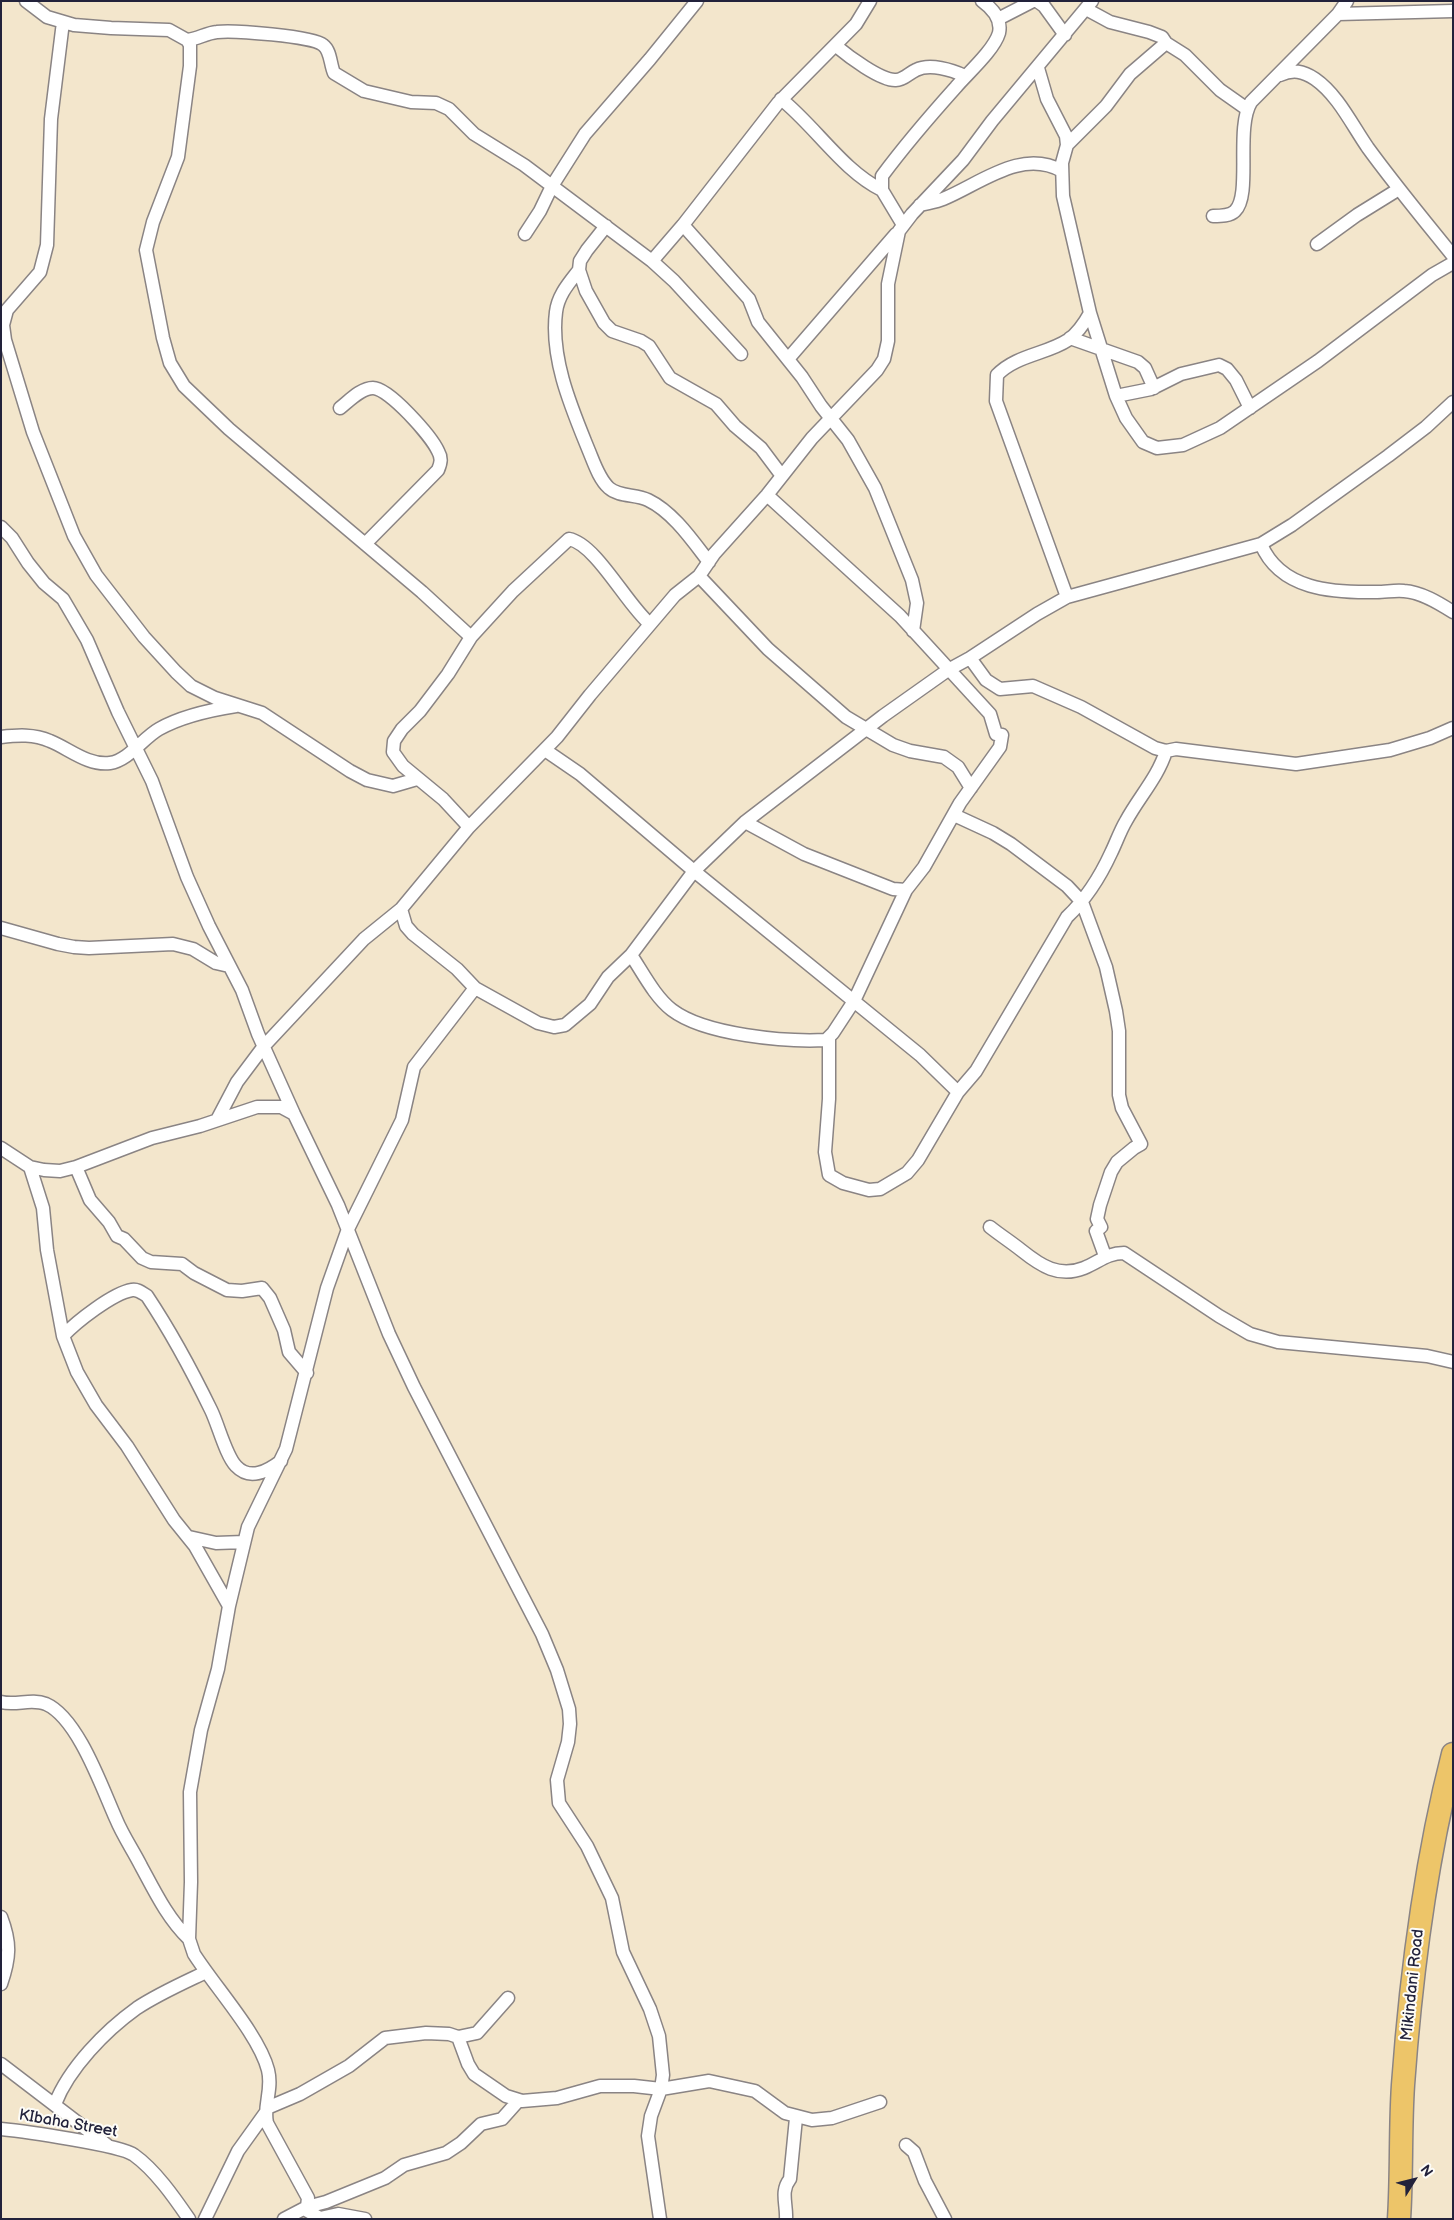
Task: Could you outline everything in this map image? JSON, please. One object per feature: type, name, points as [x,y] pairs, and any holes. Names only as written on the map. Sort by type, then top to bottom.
[{"type":"highway","name":"Mikindani Road","points":[[1399,2219],[1403,2087],[1422,1901],[1438,1811],[1453,1754]]},
{"type":"street","points":[[26,1],[47,16],[84,27],[169,30],[188,40],[197,39],[216,32],[232,31],[303,37],[317,41],[326,49],[334,73],[344,80],[364,91],[374,94],[410,102],[436,103],[443,106],[474,134],[509,155],[552,186],[652,261],[674,281],[741,354]]},
{"type":"street","points":[[525,234],[584,134],[650,59],[697,1]]},
{"type":"street","points":[[652,261],[684,225],[755,129],[781,99],[856,24],[870,1]]},
{"type":"street","points":[[217,1120],[236,1082],[264,1046],[364,939],[401,908],[469,827],[545,750],[680,589],[699,576],[812,438],[869,380],[884,359],[888,341],[888,284],[901,228],[882,190],[882,176],[982,58],[998,35],[1000,26],[998,19],[991,8],[982,1]]},
{"type":"street","points":[[998,19],[1033,1]]},
{"type":"street","points":[[1037,1],[1044,6],[1065,35]]},
{"type":"street","points":[[1213,216],[1230,214],[1239,206],[1242,192],[1243,138],[1247,109],[1253,99],[1338,14],[1347,1]]},
{"type":"street","points":[[788,359],[920,205],[963,160],[1089,5],[1110,22],[1156,34],[1185,55],[1220,90],[1247,109]]},
{"type":"street","points":[[1338,14],[1453,11]]},
{"type":"street","points":[[63,22],[51,126],[47,245],[40,272],[6,310],[2,324],[33,432],[66,520],[86,558],[133,622],[176,672],[191,686],[202,692],[262,713],[350,771],[367,780],[393,786],[417,779]]},
{"type":"street","points":[[188,40],[190,45],[190,66],[178,157],[153,222],[146,250],[163,338],[170,363],[184,386],[222,423],[471,637]]},
{"type":"street","points":[[1166,43],[1130,74],[1106,106],[1067,146],[1064,153],[1062,171],[1065,204],[1090,313],[1116,396],[1137,435],[1147,445],[1156,448],[1183,445],[1197,440],[1250,408],[1318,361],[1432,275],[1453,263]]},
{"type":"street","points":[[836,46],[860,64],[890,79],[900,79],[922,68],[950,70],[965,76]]},
{"type":"street","points":[[1038,68],[1047,100],[1066,136],[1067,146]]},
{"type":"street","points":[[1276,76],[1285,72],[1297,71],[1310,76],[1322,85],[1453,256]]},
{"type":"street","points":[[781,99],[805,120],[847,164],[882,190]]},
{"type":"street","points":[[920,205],[942,199],[1004,170],[1020,165],[1044,164],[1062,171]]},
{"type":"street","points":[[1317,244],[1357,214],[1400,189]]},
{"type":"street","points":[[684,225],[749,299],[758,322],[848,440],[875,488],[915,591],[917,613],[913,630]]},
{"type":"street","points":[[606,226],[580,261],[579,270],[586,291],[608,328],[646,344],[670,378],[716,404],[735,426],[761,448],[782,476]]},
{"type":"street","points":[[579,270],[559,299],[556,313],[556,346],[570,400],[593,459],[610,489],[646,498],[662,508],[709,562]]},
{"type":"street","points":[[1067,598],[1021,466],[1001,416],[995,392],[997,374],[1003,369],[1070,338],[1082,327],[1090,313]]},
{"type":"street","points":[[1070,338],[1138,362],[1145,368],[1154,388]]},
{"type":"street","points":[[1116,396],[1154,388],[1181,374],[1221,366],[1236,380],[1250,408]]},
{"type":"street","points":[[340,408],[365,390],[381,389],[394,398],[411,416],[433,443],[440,457],[438,470],[365,544]]},
{"type":"street","points":[[401,908],[406,926],[413,934],[457,969],[475,988],[538,1023],[554,1028],[571,1021],[590,1004],[608,977],[631,955],[694,872],[744,822],[948,670],[970,658],[1037,614],[1067,598],[1261,544],[1292,525],[1388,456],[1426,427],[1453,402]]},
{"type":"street","points":[[631,955],[660,997],[672,1010],[702,1025],[722,1030],[785,1039],[826,1040],[854,1001],[906,890],[924,866],[954,814],[1000,747],[1002,735],[996,734],[990,714],[913,630],[882,598],[767,495]]},
{"type":"street","points":[[1,527],[12,538],[44,583],[57,592],[68,605],[84,634],[163,808],[187,877],[242,990],[294,1114],[348,1229],[389,1334],[414,1387],[542,1634],[557,1670],[569,1709],[570,1724],[568,1742],[557,1780],[559,1804],[587,1846],[612,1898],[623,1952],[656,2023],[663,2075],[661,2089],[651,2116],[648,2136],[660,2219]]},
{"type":"street","points":[[469,827],[443,799],[417,779],[395,755],[393,749],[395,738],[443,680],[471,637],[513,591],[569,539],[583,545],[612,578],[637,612],[650,624]]},
{"type":"street","points":[[1261,544],[1267,557],[1277,568],[1302,584],[1340,592],[1405,591],[1431,599],[1453,612]]},
{"type":"street","points":[[699,576],[768,649],[846,717],[905,750],[944,757],[958,767],[971,788]]},
{"type":"street","points":[[970,658],[986,680],[1000,689],[1033,686],[1072,702],[1155,748],[1166,751],[1176,749],[1296,764],[1390,750],[1430,738],[1453,728]]},
{"type":"street","points":[[1,737],[23,735],[38,737],[100,763],[111,763],[118,760],[157,730],[171,723],[238,705]]},
{"type":"street","points":[[545,750],[580,774],[694,872],[920,1055],[958,1092]]},
{"type":"street","points":[[829,1037],[829,1099],[826,1152],[829,1175],[834,1180],[874,1190],[907,1173],[922,1153],[958,1092],[976,1071],[1067,917],[1082,902],[1107,862],[1124,824],[1158,772],[1166,751]]},
{"type":"street","points":[[954,814],[1011,844],[1067,886],[1082,902],[1106,967],[1119,1032],[1122,1108],[1141,1144],[1113,1167],[1104,1191],[1097,1219],[1101,1227],[1096,1231],[1105,1256]]},
{"type":"street","points":[[744,822],[804,854],[892,889],[906,890]]},
{"type":"street","points":[[1,928],[74,947],[173,944],[193,949],[216,963],[229,966]]},
{"type":"street","points":[[306,2208],[308,2202],[307,2193],[267,2123],[266,2110],[270,2090],[264,2056],[194,1954],[189,1940],[191,1882],[190,1792],[201,1730],[222,1653],[229,1606],[248,1527],[286,1449],[326,1288],[348,1229],[402,1120],[414,1067],[475,988]]},
{"type":"street","points":[[3,1147],[30,1166],[44,1170],[60,1171],[76,1167],[152,1138],[217,1120],[246,1109],[272,1105],[281,1107],[294,1114]]},
{"type":"street","points":[[30,1166],[41,1200],[47,1250],[63,1336],[76,1372],[96,1405],[127,1446],[174,1520],[189,1537],[229,1606]]},
{"type":"street","points":[[76,1167],[94,1207],[109,1222],[117,1236],[127,1242],[142,1258],[151,1262],[182,1264],[194,1273],[233,1291],[262,1288],[270,1298],[284,1330],[290,1352],[306,1373]]},
{"type":"street","points":[[990,1227],[1038,1264],[1065,1273],[1076,1271],[1113,1253],[1124,1253],[1219,1316],[1250,1334],[1287,1343],[1427,1356],[1453,1362]]},
{"type":"street","points":[[63,1336],[88,1314],[134,1290],[140,1291],[147,1296],[186,1362],[210,1408],[235,1466],[249,1473],[260,1473],[269,1471],[281,1461]]},
{"type":"street","points":[[189,1537],[216,1542],[244,1542]]},
{"type":"street","points":[[1,1702],[14,1704],[34,1701],[45,1704],[53,1708],[73,1727],[109,1799],[115,1818],[152,1888],[180,1931],[189,1940]]},
{"type":"street","points":[[1,1916],[7,1932],[9,1953],[8,1963],[1,1984]]},
{"type":"street","points":[[55,2104],[71,2072],[118,2024],[137,2008],[160,1994],[206,1972]]},
{"type":"street","points":[[204,2219],[238,2151],[266,2110],[300,2094],[349,2066],[385,2038],[426,2034],[472,2035],[483,2028],[508,1998]]},
{"type":"street","points":[[458,2036],[468,2064],[474,2074],[506,2096],[519,2100],[557,2098],[600,2086],[634,2086],[661,2089],[709,2081],[751,2090],[784,2113],[796,2118],[812,2120],[832,2118],[880,2102]]},
{"type":"street","points":[[1,2064],[110,2147]]},
{"type":"street","points":[[284,2219],[306,2208],[385,2178],[404,2165],[446,2153],[461,2143],[481,2124],[502,2119],[519,2100]]},
{"type":"street","points":[[786,2219],[784,2200],[786,2184],[790,2180],[796,2118]]},
{"type":"street","name":"KIbaha Street","points":[[1,2129],[110,2147],[133,2154],[169,2192],[189,2219]]},
{"type":"street","points":[[906,2145],[914,2152],[925,2181],[945,2219]]},
{"type":"street","points":[[306,2208],[320,2218],[338,2214],[365,2219]]}]
